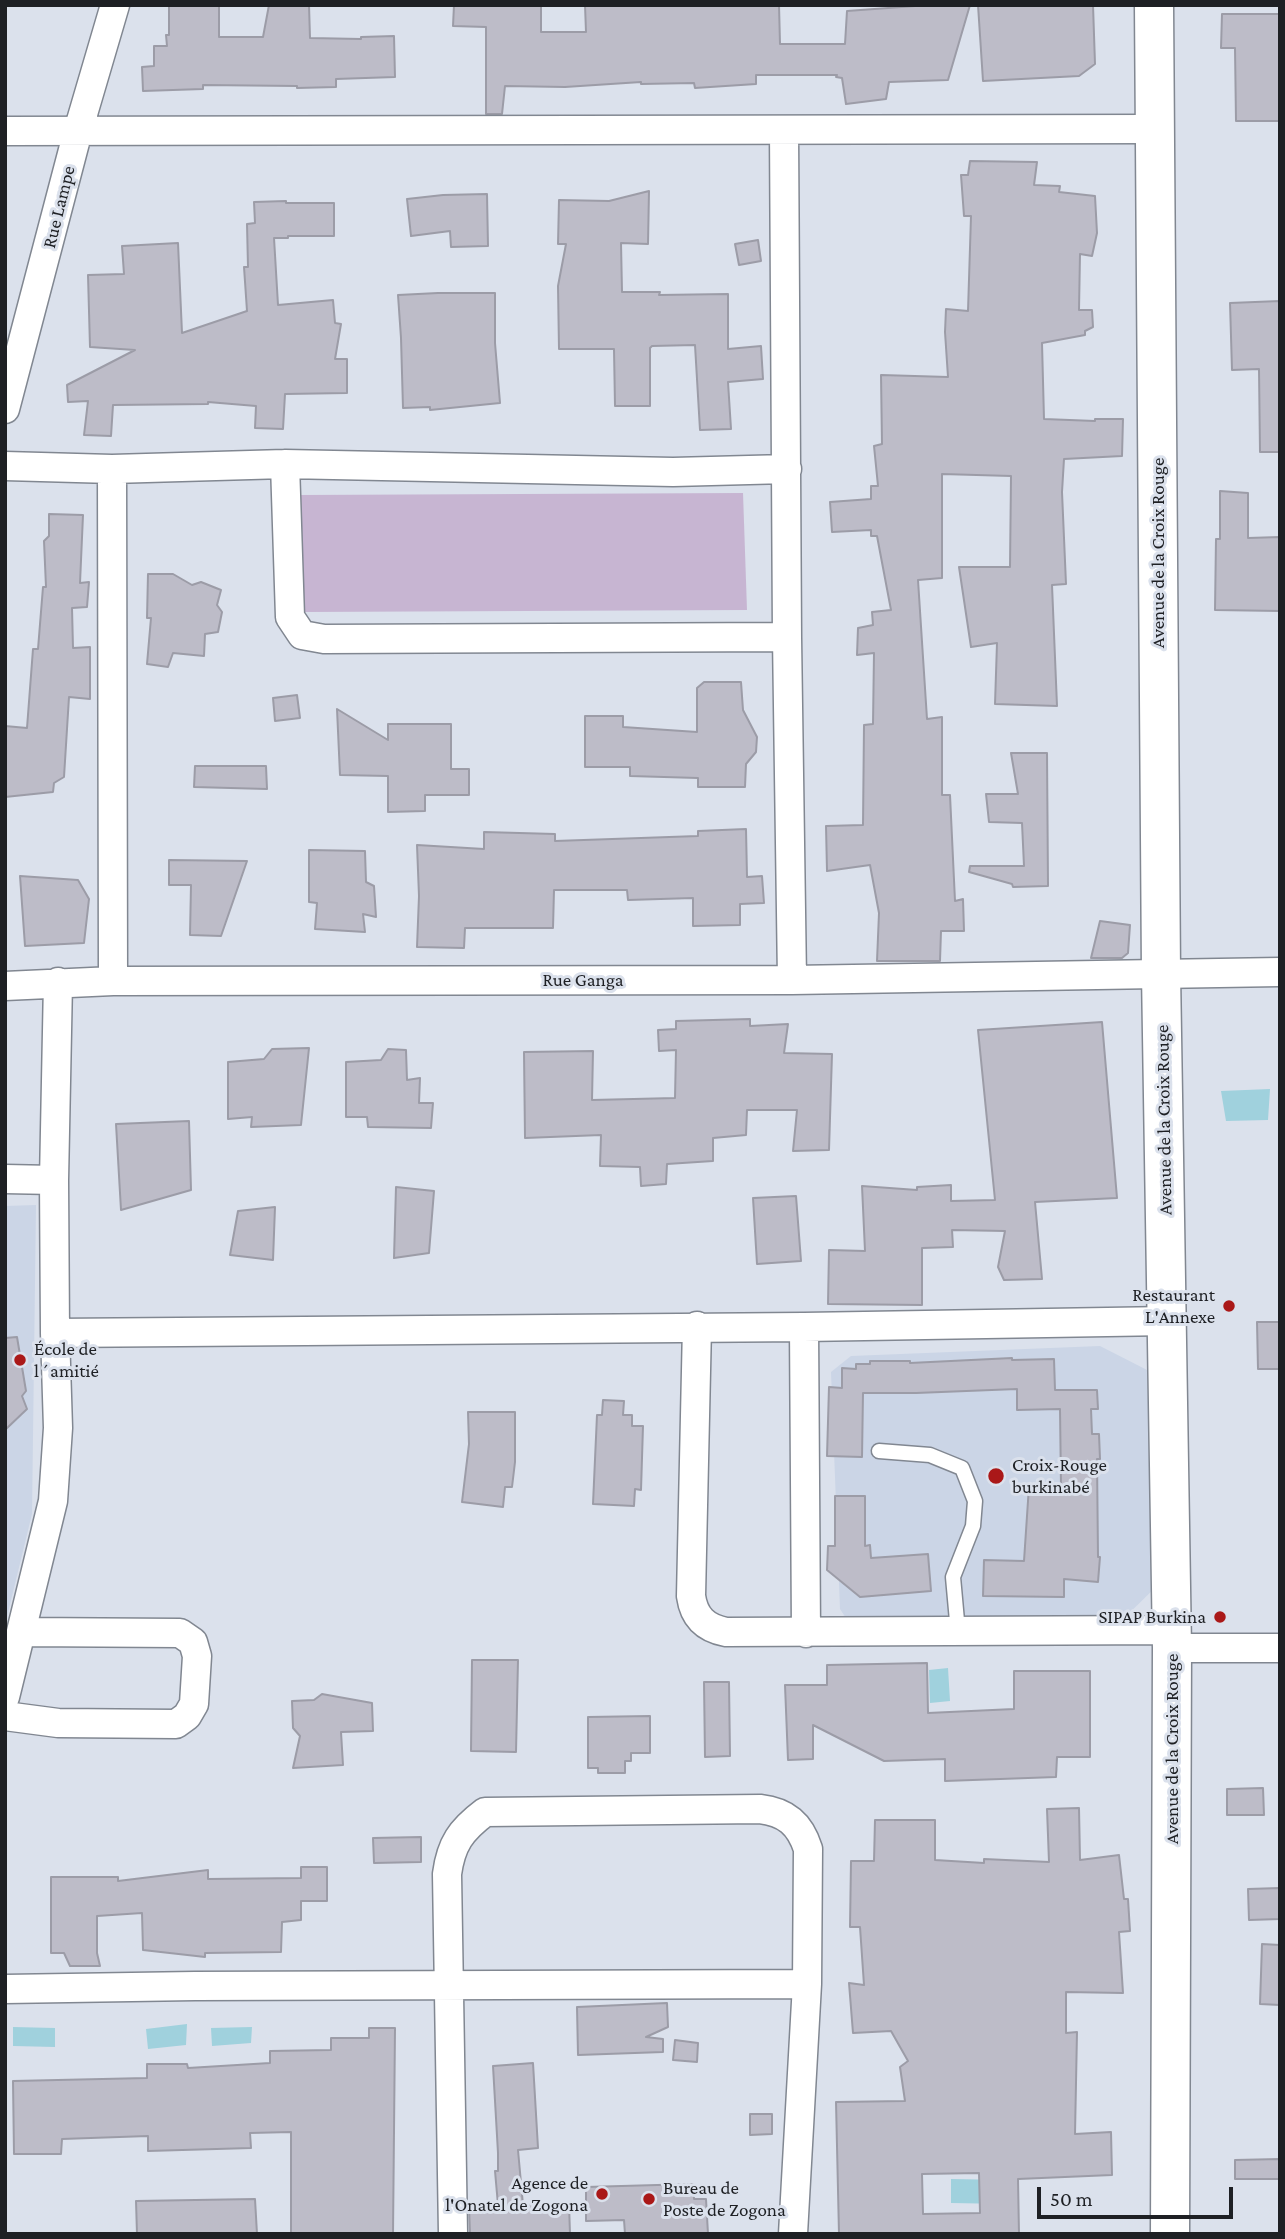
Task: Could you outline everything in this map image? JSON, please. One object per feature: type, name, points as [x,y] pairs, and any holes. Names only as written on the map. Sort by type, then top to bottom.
[{"type":"street","name":"Rue Lampe","points":[[5,410],[12,363],[115,5]]},
{"type":"street","name":"Avenue de la Croix Rouge","points":[[1154,5],[1161,973],[1172,1639],[1170,2234]]},
{"type":"street","points":[[784,130],[792,980]]},
{"type":"street","points":[[5,131],[1154,130]]},
{"type":"street","points":[[5,466],[112,469],[285,464],[673,472],[787,469]]},
{"type":"street","points":[[285,464],[290,617],[302,635],[324,639],[787,637]]},
{"type":"street","points":[[112,469],[113,981]]},
{"type":"street","name":"Rue Ganga","points":[[5,986],[113,981],[792,980],[1280,972]]},
{"type":"street","points":[[5,1697],[53,1501],[58,1427],[54,1181],[58,982]]},
{"type":"street","points":[[5,1179],[54,1181]]},
{"type":"street","points":[[55,1333],[1168,1321]]},
{"type":"street","points":[[696,1326],[691,1582],[692,1607],[705,1625],[726,1632],[958,1632],[1172,1639],[1280,1648]]},
{"type":"street","points":[[804,1326],[806,1633]]},
{"type":"street","points":[[5,1716],[58,1723],[176,1724],[187,1716],[194,1704],[197,1656],[193,1642],[180,1633],[22,1632]]},
{"type":"street","points":[[453,2234],[447,1874],[450,1855],[458,1838],[470,1823],[485,1812],[746,1809],[773,1810],[786,1815],[804,1836],[808,1849],[807,1984],[793,2234]]},
{"type":"street","points":[[5,1989],[807,1984]]},
{"type":"lane","points":[[879,1451],[930,1455],[962,1468],[975,1501],[973,1526],[953,1577],[958,1632]]},
{"type":"shaded area","points":[[743,493],[747,610],[304,612],[300,495]]},
{"type":"shaded area","name":"École de l´amitié","points":[[36,1205],[32,1514],[5,1625],[5,1206]]},
{"type":"shaded area","name":"Croix-Rouge burkinabé","points":[[1100,1346],[1151,1372],[1163,1580],[1111,1631],[855,1632],[840,1609],[831,1372],[851,1356]]},
{"type":"water","points":[[1270,1089],[1268,1120],[1226,1121],[1221,1091]]},
{"type":"water","points":[[948,1668],[950,1701],[930,1703],[929,1670]]},
{"type":"water","points":[[187,2024],[186,2045],[148,2049],[146,2029]]},
{"type":"water","points":[[13,2027],[55,2028],[55,2047],[13,2046]]},
{"type":"water","points":[[252,2027],[251,2043],[212,2046],[211,2028]]},
{"type":"water","points":[[951,2179],[1006,2180],[1006,2204],[951,2203]]},
{"type":"building","points":[[169,5],[219,5],[219,37],[263,37],[269,5],[309,5],[310,38],[361,39],[394,36],[395,77],[336,79],[336,87],[203,85],[203,89],[143,91],[142,67],[154,66],[154,46],[167,46]]},
{"type":"building","points":[[454,5],[541,5],[541,32],[586,32],[585,5],[779,5],[780,44],[845,44],[847,11],[970,5],[948,80],[889,82],[886,99],[846,104],[842,78],[836,77],[837,75],[756,75],[756,84],[695,88],[694,83],[641,82],[565,87],[505,86],[502,114],[486,114],[486,27],[453,26]]},
{"type":"building","points":[[978,5],[1093,5],[1095,64],[1079,76],[983,81]]},
{"type":"building","points":[[1222,14],[1280,14],[1280,121],[1236,121],[1235,48],[1221,48]]},
{"type":"building","points":[[970,161],[1037,162],[1034,185],[1060,186],[1059,192],[1095,196],[1097,233],[1092,256],[1080,254],[1079,310],[1092,310],[1093,327],[1085,331],[1085,335],[1042,343],[1044,419],[1123,419],[1122,456],[1064,459],[1062,492],[1066,584],[1052,585],[1057,706],[995,704],[997,643],[971,647],[959,567],[1010,567],[1011,476],[942,474],[942,578],[918,580],[927,719],[942,717],[942,795],[950,795],[955,901],[963,899],[964,931],[941,931],[940,961],[877,961],[879,913],[870,865],[827,871],[826,826],[863,825],[864,725],[873,724],[874,653],[857,655],[858,628],[873,625],[872,612],[891,610],[877,536],[871,536],[871,530],[832,532],[830,502],[871,499],[871,486],[878,486],[874,446],[882,444],[881,375],[948,377],[946,309],[968,311],[971,216],[964,216],[961,175],[968,175]]},
{"type":"building","points":[[649,191],[648,244],[621,243],[622,292],[660,292],[659,295],[728,294],[728,349],[761,346],[763,379],[728,382],[731,429],[700,430],[695,345],[650,348],[650,406],[615,406],[614,349],[559,349],[558,286],[566,244],[558,244],[559,200],[609,201]]},
{"type":"building","points":[[487,194],[488,246],[451,247],[450,231],[411,236],[407,199]]},
{"type":"building","points":[[254,202],[334,203],[334,236],[274,238],[278,305],[333,300],[335,323],[341,324],[335,359],[347,359],[347,393],[285,394],[283,429],[255,428],[256,406],[208,402],[113,405],[111,436],[84,435],[88,401],[68,402],[67,385],[135,350],[90,347],[88,275],[124,274],[122,246],[178,243],[182,333],[247,311],[244,267],[248,267],[247,224],[255,223]]},
{"type":"building","points":[[758,240],[761,261],[739,265],[735,244]]},
{"type":"building","points":[[495,293],[495,343],[500,403],[430,410],[430,407],[403,408],[398,295]]},
{"type":"building","points":[[1280,301],[1280,452],[1260,452],[1259,369],[1232,370],[1230,303]]},
{"type":"building","points":[[1220,491],[1248,493],[1248,538],[1280,537],[1280,611],[1215,610]]},
{"type":"building","points":[[49,514],[83,515],[80,583],[89,582],[87,607],[72,608],[73,648],[90,647],[90,699],[69,697],[64,777],[54,783],[53,792],[5,797],[5,726],[27,728],[33,649],[38,649],[43,587],[46,587],[44,541],[49,536]]},
{"type":"building","points":[[148,574],[173,574],[192,585],[201,582],[221,590],[217,605],[222,612],[218,632],[205,634],[204,656],[173,653],[168,667],[147,664],[151,618],[147,618]]},
{"type":"building","points":[[704,682],[741,682],[743,710],[757,737],[756,752],[746,764],[745,787],[698,787],[698,778],[630,776],[630,767],[585,767],[585,716],[623,716],[623,727],[697,732],[697,688]]},
{"type":"building","points":[[297,695],[300,718],[275,721],[273,698]]},
{"type":"building","points":[[337,709],[388,740],[388,724],[451,724],[451,769],[469,769],[469,795],[425,795],[425,811],[388,812],[388,776],[340,775]]},
{"type":"building","points":[[1011,753],[1047,753],[1048,886],[1013,887],[1012,884],[969,872],[970,866],[1024,866],[1022,823],[989,822],[986,794],[1018,794]]},
{"type":"building","points":[[195,766],[266,766],[267,789],[194,787]]},
{"type":"building","points":[[746,829],[747,877],[762,876],[764,903],[740,904],[740,925],[693,926],[693,898],[628,900],[627,890],[554,890],[553,928],[465,928],[464,948],[417,947],[417,845],[484,849],[484,832],[555,834],[555,841],[698,836],[698,831]]},
{"type":"building","points":[[309,850],[365,851],[366,882],[374,886],[376,917],[363,914],[365,932],[315,929],[317,903],[309,902]]},
{"type":"building","points":[[169,860],[247,861],[221,936],[190,935],[191,885],[169,885]]},
{"type":"building","points":[[20,876],[78,880],[89,899],[84,943],[25,946]]},
{"type":"building","points":[[1100,921],[1130,925],[1128,953],[1122,958],[1091,958]]},
{"type":"building","points":[[750,1019],[750,1026],[788,1024],[784,1053],[832,1054],[829,1150],[793,1151],[797,1110],[747,1110],[746,1135],[713,1138],[713,1161],[667,1164],[666,1184],[641,1186],[640,1167],[600,1166],[601,1135],[525,1138],[524,1052],[593,1051],[592,1100],[675,1098],[676,1050],[659,1051],[658,1030],[676,1029],[676,1021]]},
{"type":"building","points":[[1102,1022],[1117,1198],[1035,1202],[1042,1279],[1004,1280],[998,1267],[1005,1231],[952,1230],[953,1247],[922,1248],[922,1305],[828,1304],[829,1250],[865,1251],[862,1186],[917,1190],[917,1187],[951,1185],[951,1201],[995,1200],[978,1030]]},
{"type":"building","points":[[309,1048],[301,1125],[251,1127],[252,1117],[228,1119],[228,1062],[264,1059],[272,1049]]},
{"type":"building","points":[[388,1049],[406,1050],[407,1080],[420,1078],[419,1103],[433,1103],[431,1128],[368,1127],[367,1117],[346,1117],[346,1062],[381,1060]]},
{"type":"building","points":[[189,1121],[191,1190],[121,1210],[116,1124]]},
{"type":"building","points":[[396,1187],[434,1191],[429,1253],[394,1258]]},
{"type":"building","points":[[796,1196],[801,1261],[757,1264],[753,1198]]},
{"type":"building","points":[[275,1207],[273,1260],[230,1255],[238,1211]]},
{"type":"building","points":[[1257,1322],[1280,1322],[1279,1369],[1258,1369]]},
{"type":"building","points":[[17,1337],[26,1391],[22,1396],[27,1409],[5,1430],[5,1338]]},
{"type":"building","points":[[1012,1358],[1054,1359],[1055,1390],[1097,1390],[1098,1409],[1091,1409],[1092,1434],[1099,1434],[1098,1582],[1064,1579],[1064,1597],[983,1596],[984,1560],[1024,1561],[1029,1486],[1061,1487],[1060,1409],[1017,1410],[1017,1389],[863,1393],[862,1457],[827,1456],[829,1387],[842,1388],[842,1368],[856,1369],[856,1364],[870,1364],[870,1361],[910,1363]]},
{"type":"building","points":[[603,1400],[624,1401],[623,1415],[632,1415],[632,1426],[643,1426],[641,1490],[635,1489],[634,1506],[593,1504],[597,1415],[602,1415]]},
{"type":"building","points":[[468,1412],[515,1412],[512,1487],[505,1487],[503,1507],[462,1502],[469,1444]]},
{"type":"building","points":[[835,1496],[865,1496],[865,1546],[870,1545],[871,1558],[928,1554],[931,1591],[860,1597],[827,1570],[828,1546],[835,1546]]},
{"type":"building","points":[[472,1660],[518,1660],[516,1752],[471,1751]]},
{"type":"building","points":[[927,1663],[928,1713],[1014,1709],[1014,1671],[1090,1671],[1090,1757],[1057,1757],[1056,1777],[945,1781],[945,1759],[884,1761],[813,1725],[813,1759],[788,1760],[785,1685],[827,1685],[827,1665]]},
{"type":"building","points":[[704,1682],[729,1682],[730,1756],[705,1757]]},
{"type":"building","points":[[322,1694],[372,1703],[373,1731],[341,1732],[343,1765],[293,1768],[300,1736],[293,1728],[292,1701],[314,1700]]},
{"type":"building","points":[[650,1716],[650,1753],[631,1753],[631,1761],[625,1761],[625,1773],[598,1773],[598,1768],[588,1768],[588,1717]]},
{"type":"building","points":[[1263,1788],[1264,1815],[1227,1815],[1227,1789]]},
{"type":"building","points":[[1079,1808],[1080,1860],[1119,1855],[1124,1899],[1128,1899],[1130,1931],[1119,1932],[1123,1993],[1066,1992],[1066,2033],[1077,2032],[1075,2134],[1111,2132],[1112,2175],[1018,2179],[1019,2234],[839,2234],[836,2102],[905,2101],[900,2067],[908,2061],[891,2031],[853,2033],[849,1983],[864,1985],[860,1927],[850,1927],[851,1861],[874,1861],[875,1820],[935,1820],[935,1860],[984,1863],[984,1859],[1049,1862],[1047,1809]],"holes":[[[979,2173],[980,2213],[923,2214],[922,2174]]]},
{"type":"building","points":[[421,1837],[421,1862],[374,1863],[373,1838]]},
{"type":"building","points":[[301,1867],[327,1867],[327,1901],[301,1901],[301,1920],[282,1922],[281,1952],[205,1953],[205,1957],[143,1950],[142,1913],[97,1916],[97,1953],[100,1966],[70,1966],[64,1953],[51,1953],[51,1877],[118,1877],[118,1881],[208,1870],[208,1879],[301,1878]]},
{"type":"building","points":[[1280,1888],[1280,1919],[1249,1920],[1248,1889]]},
{"type":"building","points":[[1262,1944],[1280,1945],[1280,2005],[1260,2004]]},
{"type":"building","points":[[667,2003],[668,2027],[646,2037],[663,2039],[663,2052],[578,2055],[577,2007]]},
{"type":"building","points":[[369,2028],[395,2028],[393,2234],[291,2234],[291,2132],[250,2133],[251,2148],[148,2151],[148,2136],[62,2139],[61,2154],[14,2154],[13,2081],[147,2078],[147,2064],[187,2064],[188,2068],[270,2063],[270,2051],[331,2050],[331,2038],[369,2038]]},
{"type":"building","points":[[675,2040],[698,2043],[697,2062],[673,2060]]},
{"type":"building","points":[[533,2063],[538,2148],[518,2150],[523,2205],[569,2204],[570,2234],[470,2234],[469,2207],[498,2205],[493,2066]]},
{"type":"building","points":[[750,2114],[772,2114],[772,2134],[750,2135]]},
{"type":"building","points":[[1280,2159],[1280,2179],[1235,2179],[1235,2160]]},
{"type":"building","points":[[693,2184],[694,2199],[706,2199],[708,2234],[625,2234],[624,2220],[586,2221],[586,2187]]},
{"type":"building","points":[[255,2199],[257,2234],[137,2234],[136,2201]]},
{"type":"place","name":"Restaurant L'Annexe","points":[[1229,1306]]},
{"type":"place","name":"École de l´amitié","points":[[20,1360]]},
{"type":"place","name":"Croix-Rouge burkinabé","points":[[996,1476]]},
{"type":"place","name":"SIPAP Burkina","points":[[1220,1617]]},
{"type":"place","name":"Agence de l'Onatel de Zogona","points":[[602,2194]]},
{"type":"place","name":"Bureau de Poste de Zogona","points":[[649,2199]]}]
